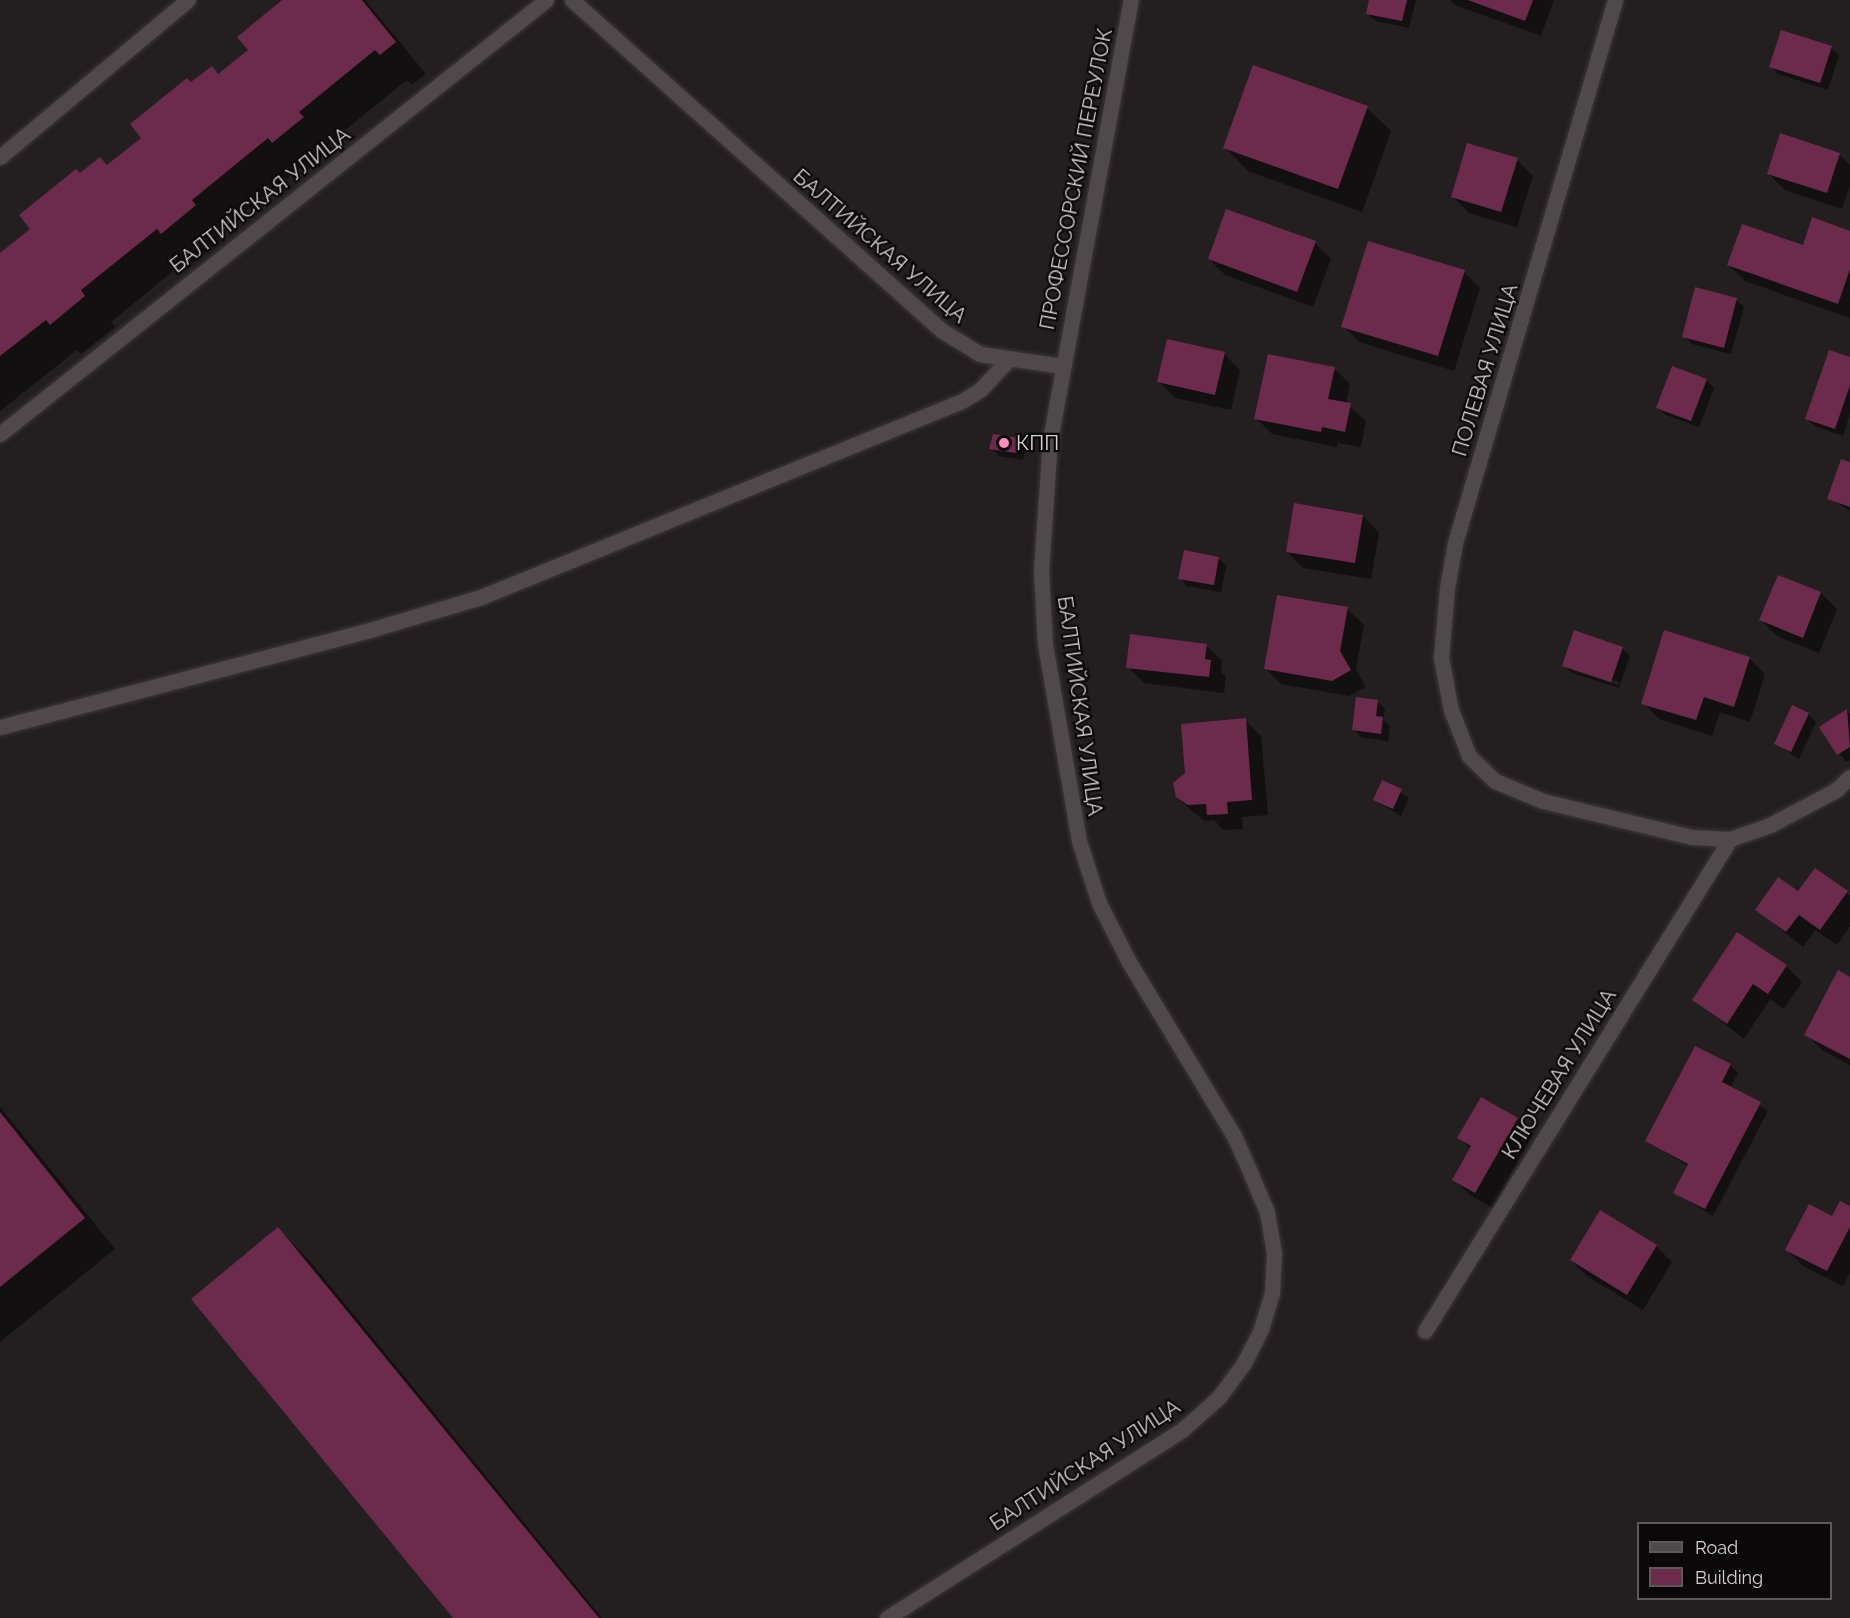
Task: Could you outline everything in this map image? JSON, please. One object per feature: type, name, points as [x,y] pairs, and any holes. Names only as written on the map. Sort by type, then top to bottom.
[{"type":"street","points":[[0,157],[188,0]]},
{"type":"street","name":"БАЛТИЙСКАЯ УЛИЦА","points":[[0,434],[546,0]]},
{"type":"street","name":"БАЛТИЙСКАЯ УЛИЦА","points":[[572,0],[941,330],[980,354],[1007,361],[1062,366],[1049,450],[1041,571],[1045,644],[1079,841],[1099,903],[1128,960],[1234,1136],[1267,1212],[1274,1253],[1272,1293],[1261,1329],[1244,1363],[1219,1396],[1182,1430],[887,1618]]},
{"type":"street","name":"ПРОФЕССОРСКИЙ ПЕРЕУЛОК","points":[[1062,366],[1131,0]]},
{"type":"street","name":"ПОЛЕВАЯ УЛИЦА","points":[[1615,0],[1455,543],[1441,658],[1451,710],[1469,756],[1495,781],[1543,801],[1658,831],[1730,838]]},
{"type":"street","points":[[0,727],[374,629],[481,597],[962,401],[981,389],[1007,361]]},
{"type":"street","points":[[1730,838],[1770,825],[1836,790],[1850,777]]},
{"type":"street","name":"КЛЮЧЕВАЯ УЛИЦА","points":[[1425,1331],[1730,838]]},
{"type":"building","points":[[282,0],[362,0],[396,42],[380,55],[375,50],[299,112],[304,117],[272,143],[268,138],[192,200],[196,205],[161,234],[157,229],[81,290],[85,296],[50,325],[46,320],[0,356],[0,253],[30,229],[19,215],[76,169],[80,173],[100,157],[107,165],[141,138],[130,124],[187,78],[191,82],[212,66],[218,74],[248,50],[237,37]]},
{"type":"building","points":[[1369,0],[1407,0],[1402,21],[1366,14]]},
{"type":"building","points":[[1468,0],[1533,0],[1525,21]]},
{"type":"building","points":[[1781,30],[1832,46],[1820,83],[1769,67]]},
{"type":"building","points":[[1253,65],[1368,106],[1338,189],[1223,148]]},
{"type":"building","points":[[1780,133],[1840,153],[1827,193],[1767,174]]},
{"type":"building","points":[[1467,143],[1518,158],[1501,212],[1451,197]]},
{"type":"building","points":[[1226,209],[1316,241],[1297,292],[1208,259]]},
{"type":"building","points":[[1812,217],[1850,231],[1850,269],[1838,304],[1727,265],[1742,224],[1803,245]]},
{"type":"building","points":[[1368,241],[1465,270],[1438,356],[1341,327]]},
{"type":"building","points":[[1695,287],[1737,298],[1724,348],[1682,337]]},
{"type":"building","points":[[1167,339],[1225,352],[1215,395],[1157,382]]},
{"type":"building","points":[[1829,350],[1850,357],[1850,385],[1835,429],[1805,419]]},
{"type":"building","points":[[1268,354],[1335,367],[1328,399],[1351,403],[1345,432],[1322,427],[1321,432],[1254,419]]},
{"type":"building","points":[[1672,366],[1707,379],[1691,421],[1656,408]]},
{"type":"building","name":"КПП","points":[[993,434],[1019,438],[1016,453],[989,449]]},
{"type":"building","points":[[1841,459],[1850,462],[1850,507],[1827,499]]},
{"type":"building","points":[[1294,503],[1363,515],[1355,563],[1286,552]]},
{"type":"building","points":[[1184,550],[1219,557],[1214,585],[1178,579]]},
{"type":"building","points":[[1778,575],[1821,592],[1803,638],[1759,620]]},
{"type":"building","points":[[1277,595],[1348,607],[1340,651],[1351,670],[1332,681],[1264,669]]},
{"type":"building","points":[[1574,630],[1623,647],[1611,682],[1562,666]]},
{"type":"building","points":[[1664,630],[1750,657],[1734,707],[1704,697],[1696,720],[1641,704]]},
{"type":"building","points":[[1130,634],[1207,644],[1205,659],[1211,660],[1209,677],[1126,668]]},
{"type":"building","points":[[1356,697],[1378,700],[1376,716],[1383,717],[1381,734],[1352,730]]},
{"type":"building","points":[[1792,705],[1809,713],[1791,752],[1774,744]]},
{"type":"building","points":[[1847,709],[1850,747],[1837,755],[1819,727]]},
{"type":"building","points":[[1246,718],[1252,800],[1227,802],[1228,814],[1207,815],[1206,804],[1188,805],[1176,797],[1173,783],[1185,773],[1181,724]]},
{"type":"building","points":[[1382,780],[1402,789],[1393,809],[1373,800]]},
{"type":"building","points":[[1815,868],[1848,891],[1820,930],[1799,915],[1786,932],[1755,910],[1778,877],[1798,891]]},
{"type":"building","points":[[1737,932],[1787,965],[1768,994],[1753,984],[1727,1024],[1692,1000]]},
{"type":"building","points":[[1838,970],[1850,977],[1850,1059],[1804,1035]]},
{"type":"building","points":[[1695,1046],[1731,1064],[1722,1082],[1761,1102],[1705,1209],[1673,1193],[1688,1164],[1645,1141]]},
{"type":"building","points":[[1481,1097],[1518,1118],[1475,1193],[1452,1180],[1471,1146],[1457,1138]]},
{"type":"building","points":[[0,1112],[85,1218],[0,1287]]},
{"type":"building","points":[[1840,1201],[1850,1206],[1850,1227],[1827,1271],[1785,1250],[1809,1204],[1832,1216]]},
{"type":"building","points":[[1600,1210],[1657,1245],[1627,1295],[1570,1260]]},
{"type":"building","points":[[278,1227],[599,1618],[453,1618],[191,1299]]},
{"type":"place","name":"КПП","points":[[1004,443]]}]
